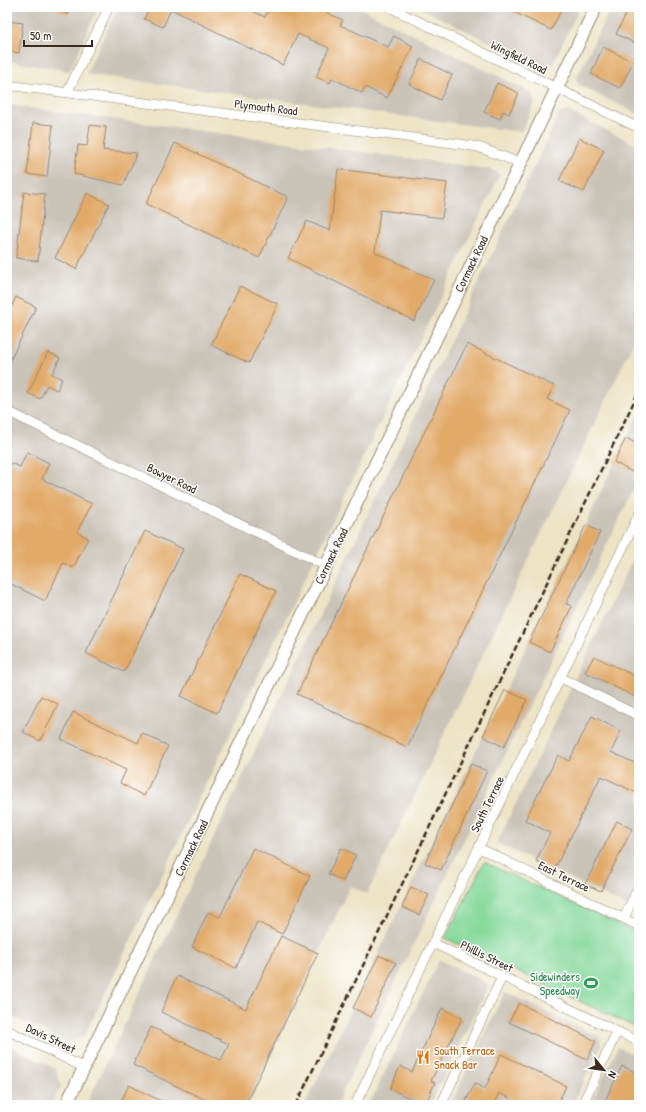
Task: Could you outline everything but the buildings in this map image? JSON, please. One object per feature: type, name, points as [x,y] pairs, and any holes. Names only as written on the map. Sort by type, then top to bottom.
[{"type":"street","points":[[68,93],[109,7]]},
{"type":"street","name":"Wingfield Road","points":[[389,7],[639,128]]},
{"type":"street","name":"Cormack Road","points":[[66,1105],[596,7]]},
{"type":"street","name":"Plymouth Road","points":[[7,85],[478,146],[520,163]]},
{"type":"street","name":"Bowyer Road","points":[[8,414],[326,566]]},
{"type":"street","name":"South Terrace","points":[[355,1105],[639,514]]},
{"type":"street","points":[[561,678],[639,716]]},
{"type":"street","name":"East Terrace","points":[[479,848],[639,926]]},
{"type":"street","points":[[624,918],[639,886]]},
{"type":"street","name":"Phillis Street","points":[[433,944],[639,1042]]},
{"type":"street","points":[[441,1105],[502,977]]},
{"type":"street","name":"Davis Street","points":[[7,1030],[85,1068]]},
{"type":"street","points":[[582,1105],[617,1032]]},
{"type":"shaded area","points":[[7,7],[99,7],[69,71],[7,61]]},
{"type":"shaded area","points":[[118,7],[357,7],[532,93],[535,102],[521,132],[86,74]]},
{"type":"shaded area","points":[[418,7],[580,7],[552,65],[543,68]]},
{"type":"shaded area","points":[[611,7],[639,7],[639,115],[579,85],[576,79]]},
{"type":"shaded area","points":[[7,105],[489,169],[500,174],[85,1035],[68,1043],[7,1014]]},
{"type":"shaded area","points":[[567,111],[639,146],[639,331],[367,894],[350,886],[248,1105],[86,1105],[559,114]]},
{"type":"shaded area","points":[[639,413],[639,478],[336,1105],[305,1105]]},
{"type":"shaded area","points":[[639,546],[639,912],[497,843]]},
{"type":"shaded area","points":[[439,960],[489,984],[430,1105],[369,1105]]},
{"type":"shaded area","points":[[505,992],[600,1037],[601,1046],[572,1105],[450,1105]]},
{"type":"shaded area","points":[[7,1045],[56,1069],[61,1086],[51,1105],[7,1105]]},
{"type":"shaded area","points":[[618,1047],[639,1057],[639,1105],[590,1105]]},
{"type":"green space","name":"Sidewinders Speedway","points":[[484,862],[639,934],[639,1029],[445,938]]},
{"type":"railway","points":[[296,1105],[639,391]]},
{"type":"place","name":"Sidewinders Speedway","points":[[591,983]]},
{"type":"place","name":"South Terrace Snack Bar","points":[[423,1057]]}]
